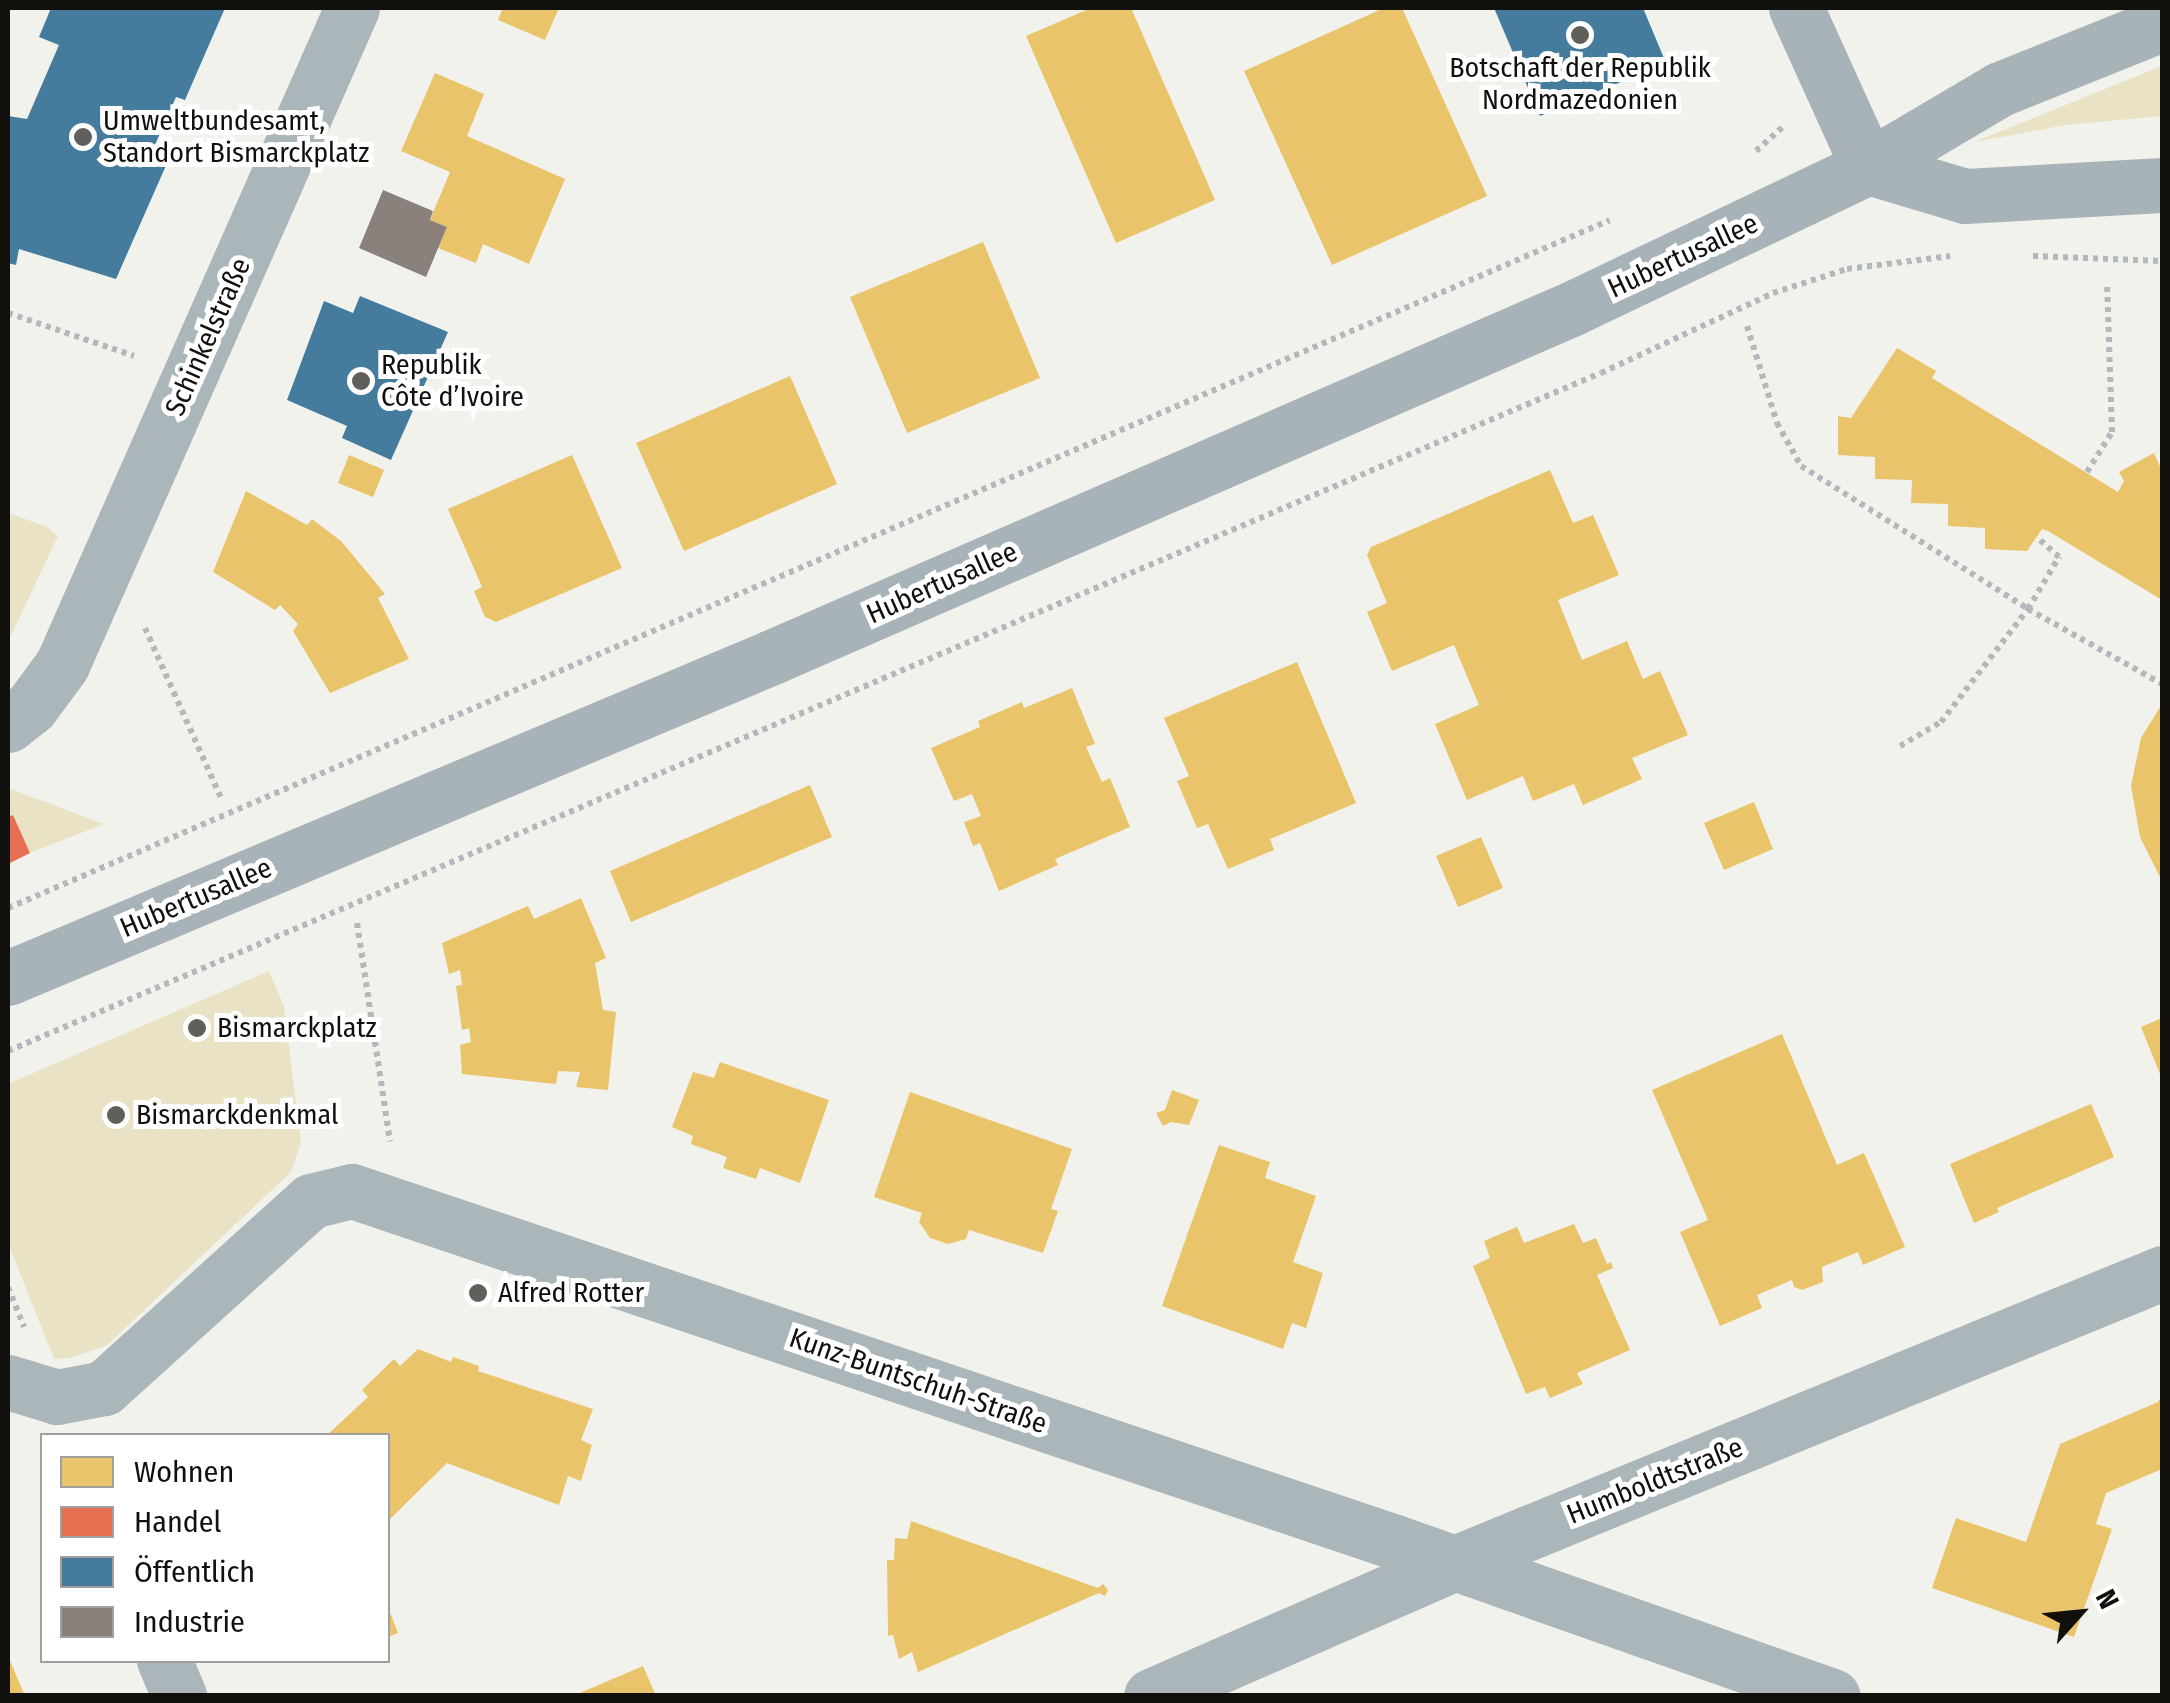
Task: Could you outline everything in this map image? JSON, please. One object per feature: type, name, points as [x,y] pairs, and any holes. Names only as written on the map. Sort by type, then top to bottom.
[{"type":"main road","points":[[1796,8],[1868,168],[1966,196],[2162,185]]},
{"type":"main road","name":"Hubertusallee","points":[[8,978],[1082,522],[1573,308],[1868,168],[2000,89],[2162,24]]},
{"type":"street","name":"Schinkelstraße","points":[[8,726],[31,707],[62,665],[352,8]]},
{"type":"street","name":"Kunz-Buntschuh-Straße","points":[[40,1390],[104,1388],[312,1201],[352,1191],[1455,1563],[1833,1696]]},
{"type":"street","name":"Humboldtstraße","points":[[1150,1696],[1455,1563],[2162,1273]]},
{"type":"street","points":[[165,1663],[178,1696]]},
{"type":"path","points":[[8,908],[1627,212]]},
{"type":"path","points":[[8,1051],[1602,373],[1773,294],[1848,269],[1906,258],[1954,256]]},
{"type":"path","points":[[2024,256],[2162,261]]},
{"type":"path","points":[[2087,472],[2112,432],[2107,284]]},
{"type":"path","points":[[8,313],[146,361]]},
{"type":"path","points":[[1747,326],[1777,423],[1801,466],[2028,609],[2162,684]]},
{"type":"path","points":[[1900,746],[1942,722],[2028,609],[2059,556],[2036,537]]},
{"type":"path","points":[[144,626],[222,800]]},
{"type":"path","points":[[357,923],[390,1139],[385,1154]]},
{"type":"path","points":[[8,1287],[25,1329],[40,1390]]},
{"type":"shaded area","points":[[2162,66],[2162,116],[2066,125],[1974,142]]},
{"type":"shaded area","points":[[8,513],[45,526],[58,536],[8,642]]},
{"type":"shaded area","points":[[8,788],[104,824],[30,853],[13,816],[8,817]]},
{"type":"shaded area","points":[[269,971],[284,1006],[301,1143],[291,1172],[107,1345],[71,1358],[54,1359],[8,1243],[8,1084]]},
{"type":"building: Wohnen","points":[[503,8],[559,8],[545,40],[498,20]]},
{"type":"building: Wohnen","points":[[1091,8],[1131,8],[1215,200],[1116,243],[1026,36]]},
{"type":"building: Wohnen","points":[[1384,8],[1402,8],[1487,196],[1332,265],[1244,71]]},
{"type":"building: Wohnen","points":[[435,73],[484,94],[467,136],[565,179],[529,264],[483,244],[476,263],[438,248],[447,227],[430,220],[450,172],[401,151]]},
{"type":"building: Wohnen","points":[[983,242],[1040,378],[907,433],[850,297]]},
{"type":"building: Wohnen","points":[[1897,348],[1936,371],[1932,378],[2118,492],[2124,481],[2119,472],[2154,453],[2162,471],[2162,600],[2042,529],[2027,551],[1985,549],[1985,528],[1948,526],[1948,504],[1911,503],[1912,480],[1875,479],[1875,457],[1838,455],[1838,416],[1851,418]]},
{"type":"building: Wohnen","points":[[790,376],[837,484],[684,551],[636,443]]},
{"type":"building: Wohnen","points":[[349,455],[384,470],[373,497],[338,483]]},
{"type":"building: Wohnen","points":[[572,455],[622,568],[496,622],[485,617],[474,591],[482,587],[448,509]]},
{"type":"building: Wohnen","points":[[1550,470],[1573,523],[1593,515],[1619,575],[1558,600],[1582,660],[1627,641],[1643,679],[1660,671],[1688,735],[1632,758],[1642,779],[1583,805],[1574,784],[1533,801],[1523,776],[1467,800],[1435,724],[1479,705],[1454,645],[1392,671],[1367,612],[1387,603],[1367,555],[1371,547]]},
{"type":"building: Wohnen","points":[[246,491],[307,525],[312,519],[341,541],[385,594],[378,598],[409,659],[330,693],[293,631],[298,624],[280,605],[275,610],[213,572]]},
{"type":"building: Wohnen","points":[[1297,662],[1356,803],[1270,839],[1274,850],[1228,869],[1208,824],[1197,828],[1177,781],[1189,776],[1164,718]]},
{"type":"building: Wohnen","points":[[1072,688],[1095,744],[1086,747],[1102,782],[1110,778],[1130,827],[1055,859],[1058,865],[999,891],[980,843],[973,846],[964,822],[981,816],[972,794],[954,801],[931,748],[980,727],[978,721],[1022,702],[1024,708]]},
{"type":"building: Wohnen","points":[[2162,704],[2162,881],[2140,837],[2131,786],[2141,738]]},
{"type":"building: Wohnen","points":[[810,785],[832,837],[631,922],[610,871]]},
{"type":"building: Wohnen","points":[[1754,802],[1773,849],[1724,870],[1704,823]]},
{"type":"building: Wohnen","points":[[1481,837],[1503,888],[1458,907],[1436,856]]},
{"type":"building: Wohnen","points":[[581,898],[606,958],[595,963],[603,1010],[616,1012],[608,1090],[576,1087],[580,1072],[558,1071],[556,1084],[462,1074],[460,1045],[471,1042],[469,1028],[462,1030],[456,986],[462,985],[460,970],[449,974],[442,943],[528,906],[534,919]]},
{"type":"building: Wohnen","points":[[2162,1018],[2162,1079],[2141,1027]]},
{"type":"building: Wohnen","points":[[1782,1034],[1837,1165],[1864,1153],[1905,1247],[1863,1265],[1858,1252],[1822,1267],[1823,1282],[1802,1290],[1794,1287],[1792,1280],[1757,1295],[1762,1308],[1720,1326],[1680,1232],[1708,1220],[1652,1090]]},
{"type":"building: Wohnen","points":[[720,1062],[829,1100],[800,1183],[760,1168],[756,1179],[723,1168],[727,1157],[691,1144],[693,1136],[672,1127],[693,1072],[714,1078]]},
{"type":"building: Wohnen","points":[[1172,1090],[1199,1100],[1189,1125],[1171,1122],[1163,1126],[1156,1113],[1165,1110]]},
{"type":"building: Wohnen","points":[[910,1092],[1072,1149],[1051,1209],[1058,1211],[1043,1253],[969,1230],[966,1239],[948,1244],[930,1238],[919,1222],[922,1213],[874,1197]]},
{"type":"building: Wohnen","points":[[2091,1104],[2114,1157],[1997,1208],[1999,1212],[1974,1223],[1950,1164]]},
{"type":"building: Wohnen","points":[[1219,1145],[1270,1162],[1265,1178],[1316,1196],[1293,1262],[1323,1273],[1306,1328],[1292,1323],[1283,1349],[1162,1306]]},
{"type":"building: Wohnen","points":[[1574,1224],[1583,1243],[1596,1238],[1607,1264],[1611,1262],[1613,1268],[1597,1275],[1630,1350],[1577,1373],[1583,1384],[1550,1398],[1545,1387],[1526,1394],[1473,1266],[1490,1258],[1484,1241],[1517,1227],[1524,1243]]},
{"type":"building: Wohnen","points":[[418,1349],[451,1362],[453,1357],[479,1366],[478,1371],[593,1409],[581,1440],[592,1445],[581,1481],[568,1476],[559,1505],[447,1463],[390,1519],[390,1433],[329,1433],[368,1397],[362,1390],[394,1359],[400,1366]]},
{"type":"building: Wohnen","points":[[2162,1395],[2162,1469],[2106,1493],[2096,1524],[2112,1529],[2074,1637],[1932,1588],[1956,1518],[2026,1542],[2060,1444],[2158,1402]]},
{"type":"building: Wohnen","points":[[911,1521],[1098,1588],[1103,1584],[1108,1590],[1105,1596],[1099,1593],[918,1672],[912,1652],[899,1659],[893,1635],[888,1636],[887,1560],[894,1560],[895,1538],[907,1539]]},
{"type":"building: Wohnen","points":[[390,1612],[398,1633],[390,1636]]},
{"type":"building: Wohnen","points":[[8,1656],[25,1696],[8,1696]]},
{"type":"building: Wohnen","points":[[643,1666],[656,1696],[575,1696],[575,1695]]},
{"type":"building: Handel","points":[[13,815],[30,853],[8,864],[8,817]]},
{"type":"building: Öffentlich","name":"Umweltbundesamt, Standort Bismarckplatz","points":[[51,8],[225,8],[185,100],[176,97],[151,154],[168,161],[116,279],[19,249],[16,265],[8,263],[8,116],[27,119],[59,45],[39,37]]},
{"type":"building: Öffentlich","name":"Botschaft der Republik Nordmazedonien","points":[[1494,8],[1643,8],[1666,63],[1540,116]]},
{"type":"building: Öffentlich","name":"Republik Côte d’Ivoire","points":[[360,296],[448,332],[391,460],[342,438],[347,426],[287,400],[324,301],[353,313]]},
{"type":"building: Industrie","points":[[383,190],[433,211],[430,220],[447,227],[426,277],[359,248]]},
{"type":"place","name":"Botschaft der Republik Nordmazedonien","points":[[1580,35]]},
{"type":"place","name":"Umweltbundesamt, Standort Bismarckplatz","points":[[83,137]]},
{"type":"place","name":"Republik Côte d’Ivoire","points":[[361,381]]},
{"type":"place","name":"Bismarckplatz","points":[[197,1028]]},
{"type":"place","name":"Bismarckdenkmal","points":[[116,1115]]},
{"type":"place","name":"Alfred Rotter","points":[[478,1293]]}]
